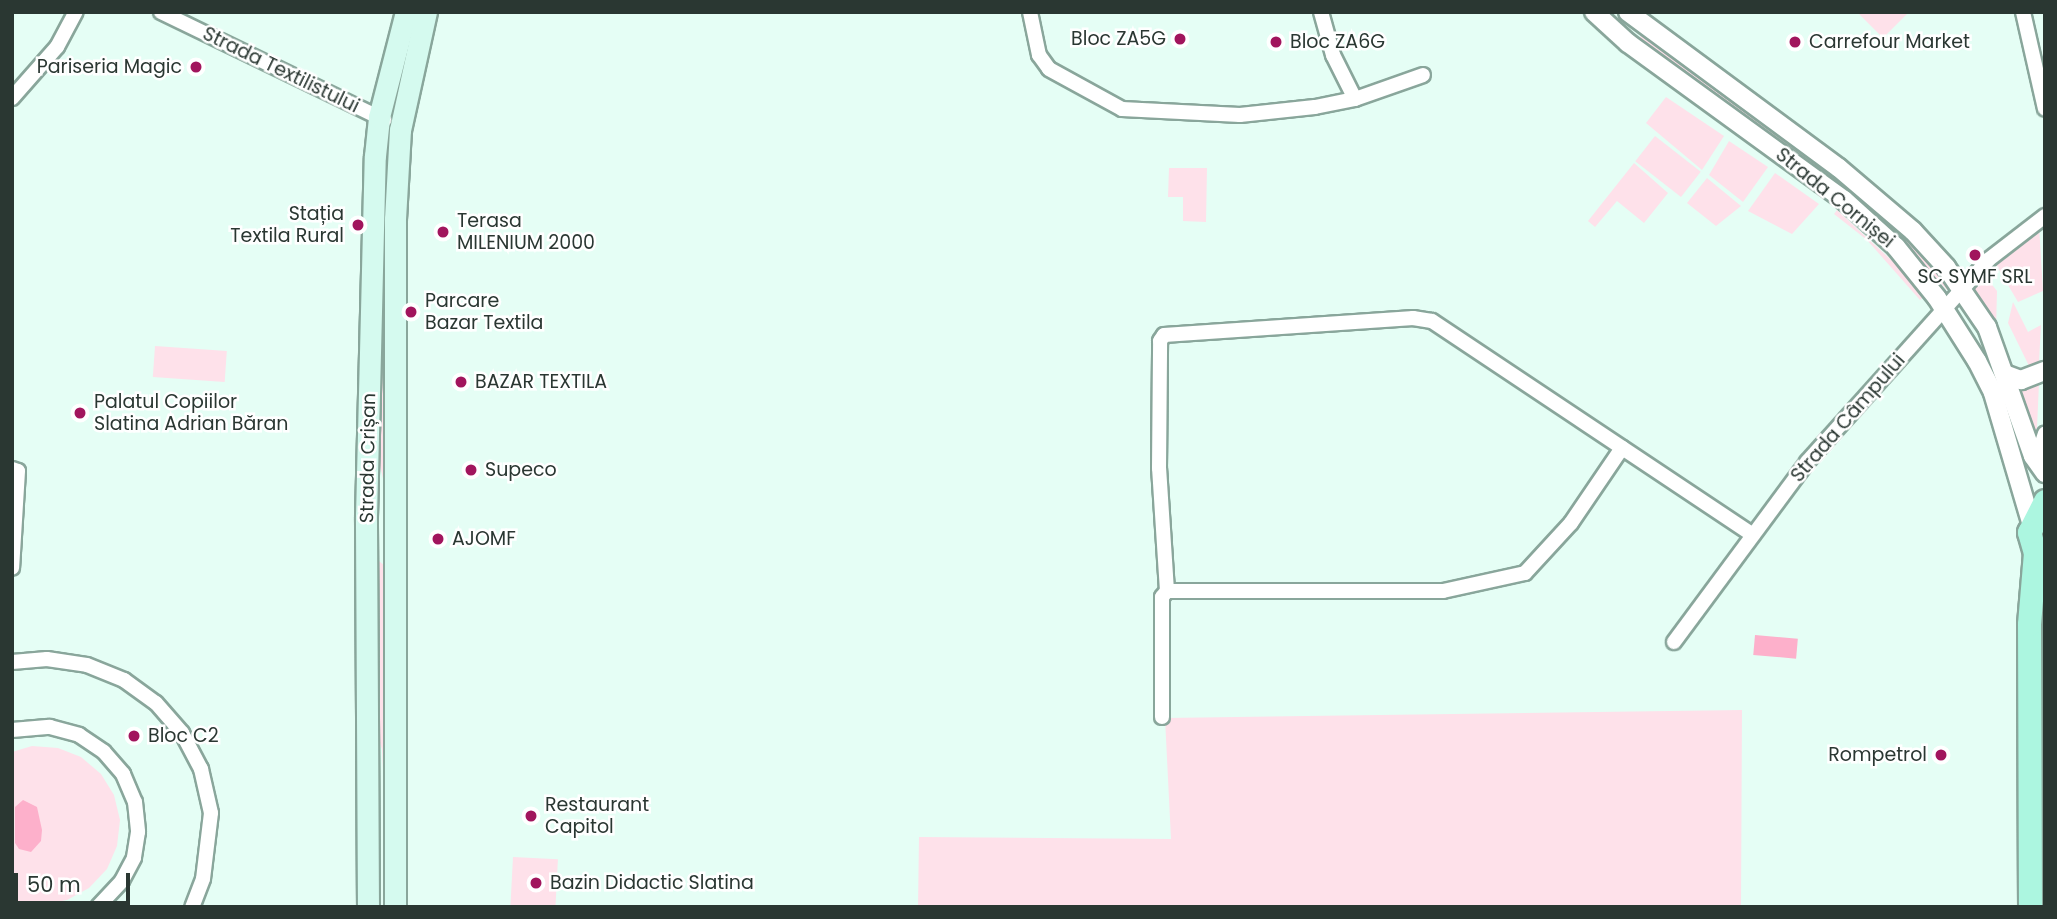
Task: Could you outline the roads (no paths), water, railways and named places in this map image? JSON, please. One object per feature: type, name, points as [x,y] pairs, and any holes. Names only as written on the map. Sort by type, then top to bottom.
[{"type":"main road","name":"Strada Crișan","points":[[368,907],[366,516],[372,219],[379,117],[406,12]]},
{"type":"main road","name":"Strada Crișan","points":[[395,907],[393,368],[400,130],[426,12]]},
{"type":"main road","points":[[2030,907],[2029,624],[2040,559],[2031,522],[2045,501]]},
{"type":"street","points":[[12,98],[57,47],[76,12]]},
{"type":"street","name":"Strada Textilistului","points":[[162,12],[379,117],[400,130]]},
{"type":"street","points":[[1030,12],[1039,55],[1049,69],[1122,109],[1240,115],[1355,99],[1423,75]]},
{"type":"street","points":[[1321,12],[1333,55],[1355,99]]},
{"type":"street","name":"Strada Cornișei","points":[[1594,12],[1628,43],[1868,220],[1896,247],[1944,308],[1993,393],[2031,522]]},
{"type":"street","name":"Strada Cornișei","points":[[1628,12],[1878,197],[1962,288],[1987,327],[2041,468]]},
{"type":"street","points":[[2023,12],[2045,108]]},
{"type":"street","name":"Strada Câmpului","points":[[1674,642],[1751,534],[1807,462],[1962,288],[2016,236],[2045,216]]},
{"type":"street","points":[[1162,717],[1162,597],[1167,591],[1158,468],[1164,335],[1413,318],[1432,321],[1751,534]]},
{"type":"street","points":[[2007,375],[2021,380],[2045,371]]},
{"type":"street","points":[[2041,468],[2045,433]]},
{"type":"street","points":[[1167,591],[1443,591],[1525,573],[1572,523],[1622,448]]},
{"type":"street","points":[[12,469],[18,471],[12,568]]},
{"type":"street","points":[[12,662],[47,659],[87,665],[124,680],[156,703],[182,733],[201,769],[211,813],[203,879],[191,907]]},
{"type":"street","points":[[12,730],[50,727],[79,735],[104,751],[123,774],[135,802],[138,832],[134,858],[122,881],[98,907]]},
{"type":"place","name":"Bloc ZA5G","points":[[1180,39]]},
{"type":"place","name":"Bloc ZA6G","points":[[1276,42]]},
{"type":"place","name":"Carrefour Market","points":[[1795,42]]},
{"type":"place","name":"Pariseria Magic","points":[[196,67]]},
{"type":"place","name":"Stația Textila Rural","points":[[358,225]]},
{"type":"place","name":"Terasa MILENIUM 2000","points":[[443,232]]},
{"type":"place","name":"SC SYMF SRL","points":[[1975,255]]},
{"type":"place","name":"Parcare Bazar Textila","points":[[411,312]]},
{"type":"place","name":"BAZAR TEXTILA","points":[[461,382]]},
{"type":"place","name":"Palatul Copiilor Slatina Adrian Băran","points":[[80,413]]},
{"type":"place","name":"Supeco","points":[[471,470]]},
{"type":"place","name":"AJOMF","points":[[438,539]]},
{"type":"place","name":"Bloc C2","points":[[134,736]]},
{"type":"place","name":"Rompetrol","points":[[1941,755]]},
{"type":"place","name":"Restaurant Capitol","points":[[531,816]]},
{"type":"place","name":"Bazin Didactic Slatina","points":[[536,883]]}]
